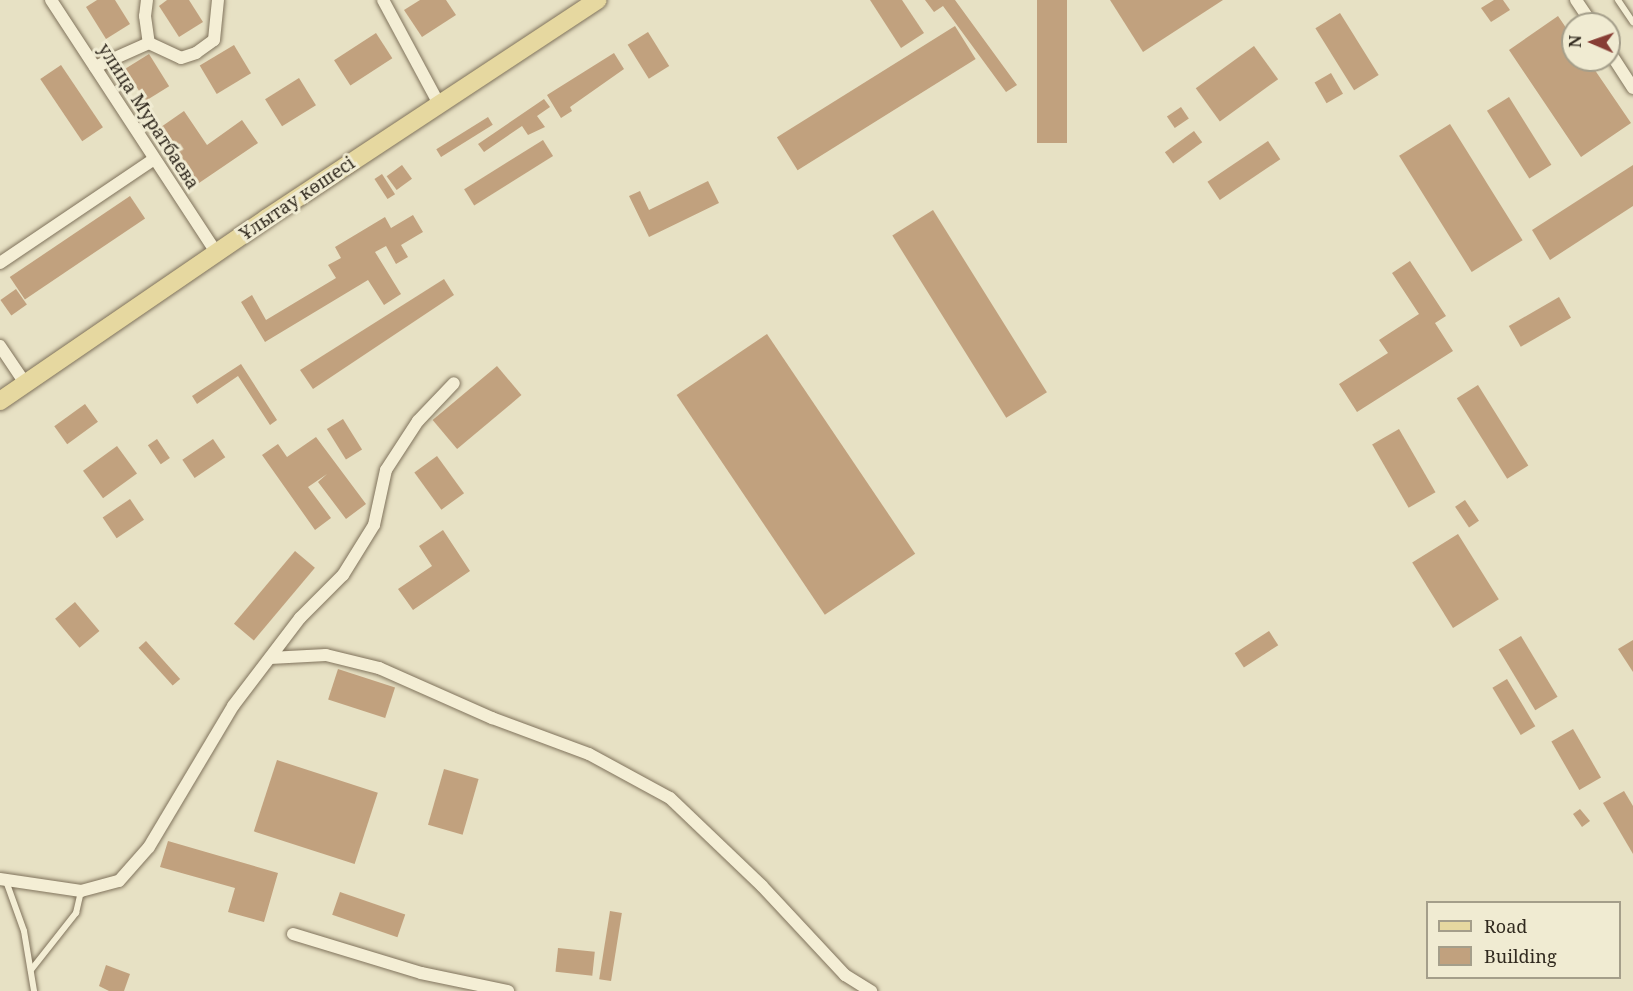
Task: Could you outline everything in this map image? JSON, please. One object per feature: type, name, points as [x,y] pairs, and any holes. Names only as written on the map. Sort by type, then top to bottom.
[{"type":"main road","name":"Ұлытау көшесі","points":[[0,401],[216,252],[596,0]]},
{"type":"street","name":"улица Муратбаева","points":[[51,0],[216,252]]},
{"type":"street","points":[[147,0],[145,16],[149,43]]},
{"type":"street","points":[[95,67],[149,43],[181,58],[196,53],[214,40],[218,23],[216,0]]},
{"type":"street","points":[[383,0],[439,104]]},
{"type":"street","points":[[1621,70],[1633,88]]},
{"type":"street","points":[[0,263],[154,159]]},
{"type":"street","points":[[0,346],[25,383]]},
{"type":"street","points":[[3,880],[81,891],[119,881],[149,847],[193,767],[270,658],[300,618],[343,575],[374,525],[386,470],[418,421],[454,383]]},
{"type":"street","points":[[270,658],[326,655],[379,668],[492,718],[589,754],[670,798],[762,886],[845,975],[871,991]]},
{"type":"street","points":[[293,934],[410,970],[508,991]]},
{"type":"lane","points":[[1618,0],[1633,22]]},
{"type":"lane","points":[[3,880],[24,931],[34,991]]},
{"type":"lane","points":[[31,970],[76,913],[81,891]]},
{"type":"building","points":[[97,0],[115,0],[130,24],[106,39],[86,7]]},
{"type":"building","points":[[167,0],[189,0],[203,22],[179,37],[159,6]]},
{"type":"building","points":[[420,0],[446,0],[456,15],[422,37],[404,10]]},
{"type":"building","points":[[870,0],[902,0],[924,33],[901,48]]},
{"type":"building","points":[[925,0],[955,0],[1017,85],[1006,92],[943,6],[934,12]]},
{"type":"building","points":[[1037,0],[1067,0],[1067,143],[1037,143]]},
{"type":"building","points":[[1110,0],[1223,0],[1143,52]]},
{"type":"building","points":[[1494,0],[1503,0],[1510,10],[1491,22],[1481,8]]},
{"type":"building","points":[[1340,13],[1379,75],[1354,90],[1315,28]]},
{"type":"building","points":[[1558,16],[1561,20],[1561,72],[1596,72],[1631,123],[1581,157],[1509,50]]},
{"type":"building","points":[[955,26],[976,59],[798,170],[777,137]]},
{"type":"building","points":[[648,32],[669,66],[649,79],[628,45]]},
{"type":"building","points":[[376,33],[392,58],[350,85],[334,60]]},
{"type":"building","points":[[234,45],[251,73],[217,94],[200,66]]},
{"type":"building","points":[[1254,46],[1278,79],[1220,121],[1196,88]]},
{"type":"building","points":[[614,53],[624,69],[570,107],[572,111],[561,118],[547,95]]},
{"type":"building","points":[[149,54],[169,86],[145,101],[125,69]]},
{"type":"building","points":[[61,65],[103,127],[82,141],[40,79]]},
{"type":"building","points":[[1331,73],[1343,94],[1327,103],[1315,82]]},
{"type":"building","points":[[299,78],[316,105],[282,126],[265,99]]},
{"type":"building","points":[[1509,97],[1551,165],[1529,179],[1487,111]]},
{"type":"building","points":[[544,99],[550,107],[537,116],[545,127],[528,135],[522,126],[484,152],[478,144]]},
{"type":"building","points":[[1181,107],[1189,119],[1175,128],[1167,117]]},
{"type":"building","points":[[184,111],[207,145],[242,120],[258,143],[199,183],[161,127]]},
{"type":"building","points":[[488,117],[493,125],[441,157],[436,149]]},
{"type":"building","points":[[1450,124],[1523,240],[1472,272],[1399,156]]},
{"type":"building","points":[[1194,131],[1202,142],[1173,163],[1165,152]]},
{"type":"building","points":[[543,140],[553,156],[474,205],[464,189]]},
{"type":"building","points":[[1268,141],[1280,159],[1220,200],[1207,182]]},
{"type":"building","points":[[402,165],[412,179],[397,190],[387,176]]},
{"type":"building","points":[[1633,165],[1633,206],[1550,260],[1532,230]]},
{"type":"building","points":[[382,174],[395,194],[388,199],[374,179]]},
{"type":"building","points":[[708,181],[719,203],[649,237],[629,196],[640,191],[649,210]]},
{"type":"building","points":[[130,196],[145,218],[25,299],[10,277]]},
{"type":"building","points":[[933,210],[1047,392],[1006,418],[892,235]]},
{"type":"building","points":[[413,215],[423,232],[401,245],[408,257],[396,264],[386,246],[375,252],[401,294],[384,305],[368,280],[265,342],[241,302],[252,295],[266,320],[336,278],[328,265],[341,258],[335,247],[385,217],[391,228]]},
{"type":"building","points":[[1410,261],[1446,316],[1435,323],[1453,351],[1357,412],[1339,384],[1388,353],[1379,340],[1419,314],[1392,273]]},
{"type":"building","points":[[444,279],[454,295],[313,389],[300,370]]},
{"type":"building","points":[[16,289],[27,305],[11,315],[0,300]]},
{"type":"building","points":[[1559,297],[1571,318],[1521,347],[1509,326]]},
{"type":"building","points":[[767,334],[915,554],[825,615],[677,395]]},
{"type":"building","points":[[241,364],[277,420],[270,425],[238,376],[197,404],[192,396]]},
{"type":"building","points":[[497,366],[521,395],[457,449],[433,420]]},
{"type":"building","points":[[1478,385],[1528,466],[1507,479],[1457,398]]},
{"type":"building","points":[[85,404],[98,422],[67,444],[54,426]]},
{"type":"building","points":[[343,419],[362,450],[346,460],[327,429]]},
{"type":"building","points":[[1399,429],[1436,492],[1409,508],[1372,444]]},
{"type":"building","points":[[316,437],[366,504],[346,519],[318,482],[327,474],[308,487],[331,518],[315,530],[262,455],[278,444],[287,457]]},
{"type":"building","points":[[157,439],[170,458],[161,464],[148,445]]},
{"type":"building","points":[[213,439],[225,457],[195,478],[182,460]]},
{"type":"building","points":[[117,446],[137,474],[103,498],[83,471]]},
{"type":"building","points":[[437,456],[464,493],[441,510],[414,472]]},
{"type":"building","points":[[130,499],[144,520],[117,538],[103,517]]},
{"type":"building","points":[[1465,500],[1479,521],[1469,527],[1455,507]]},
{"type":"building","points":[[443,530],[470,571],[413,610],[398,589],[432,566],[419,546]]},
{"type":"building","points":[[1458,534],[1499,599],[1453,628],[1412,563]]},
{"type":"building","points":[[295,551],[315,568],[254,640],[234,624]]},
{"type":"building","points":[[75,602],[99,631],[80,648],[55,619]]},
{"type":"building","points":[[1269,631],[1278,645],[1244,668],[1235,653]]},
{"type":"building","points":[[1521,636],[1558,697],[1535,710],[1499,649]]},
{"type":"building","points":[[1633,640],[1633,672],[1618,649]]},
{"type":"building","points":[[146,641],[180,679],[173,686],[139,648]]},
{"type":"building","points":[[338,669],[395,688],[385,718],[328,699]]},
{"type":"building","points":[[1507,679],[1535,726],[1521,735],[1492,688]]},
{"type":"building","points":[[1573,729],[1601,777],[1579,790],[1551,742]]},
{"type":"building","points":[[277,760],[378,793],[355,864],[254,831]]},
{"type":"building","points":[[444,769],[479,779],[463,835],[428,825]]},
{"type":"building","points":[[1624,791],[1633,806],[1633,854],[1603,803]]},
{"type":"building","points":[[1580,809],[1590,821],[1582,827],[1573,814]]},
{"type":"building","points":[[168,841],[278,873],[264,922],[228,912],[235,888],[160,867]]},
{"type":"building","points":[[340,892],[405,914],[397,937],[332,915]]},
{"type":"building","points":[[610,911],[622,913],[611,981],[599,979]]},
{"type":"building","points":[[558,948],[595,952],[592,976],[555,972]]},
{"type":"building","points":[[106,965],[130,974],[124,991],[109,991],[99,986]]}]
